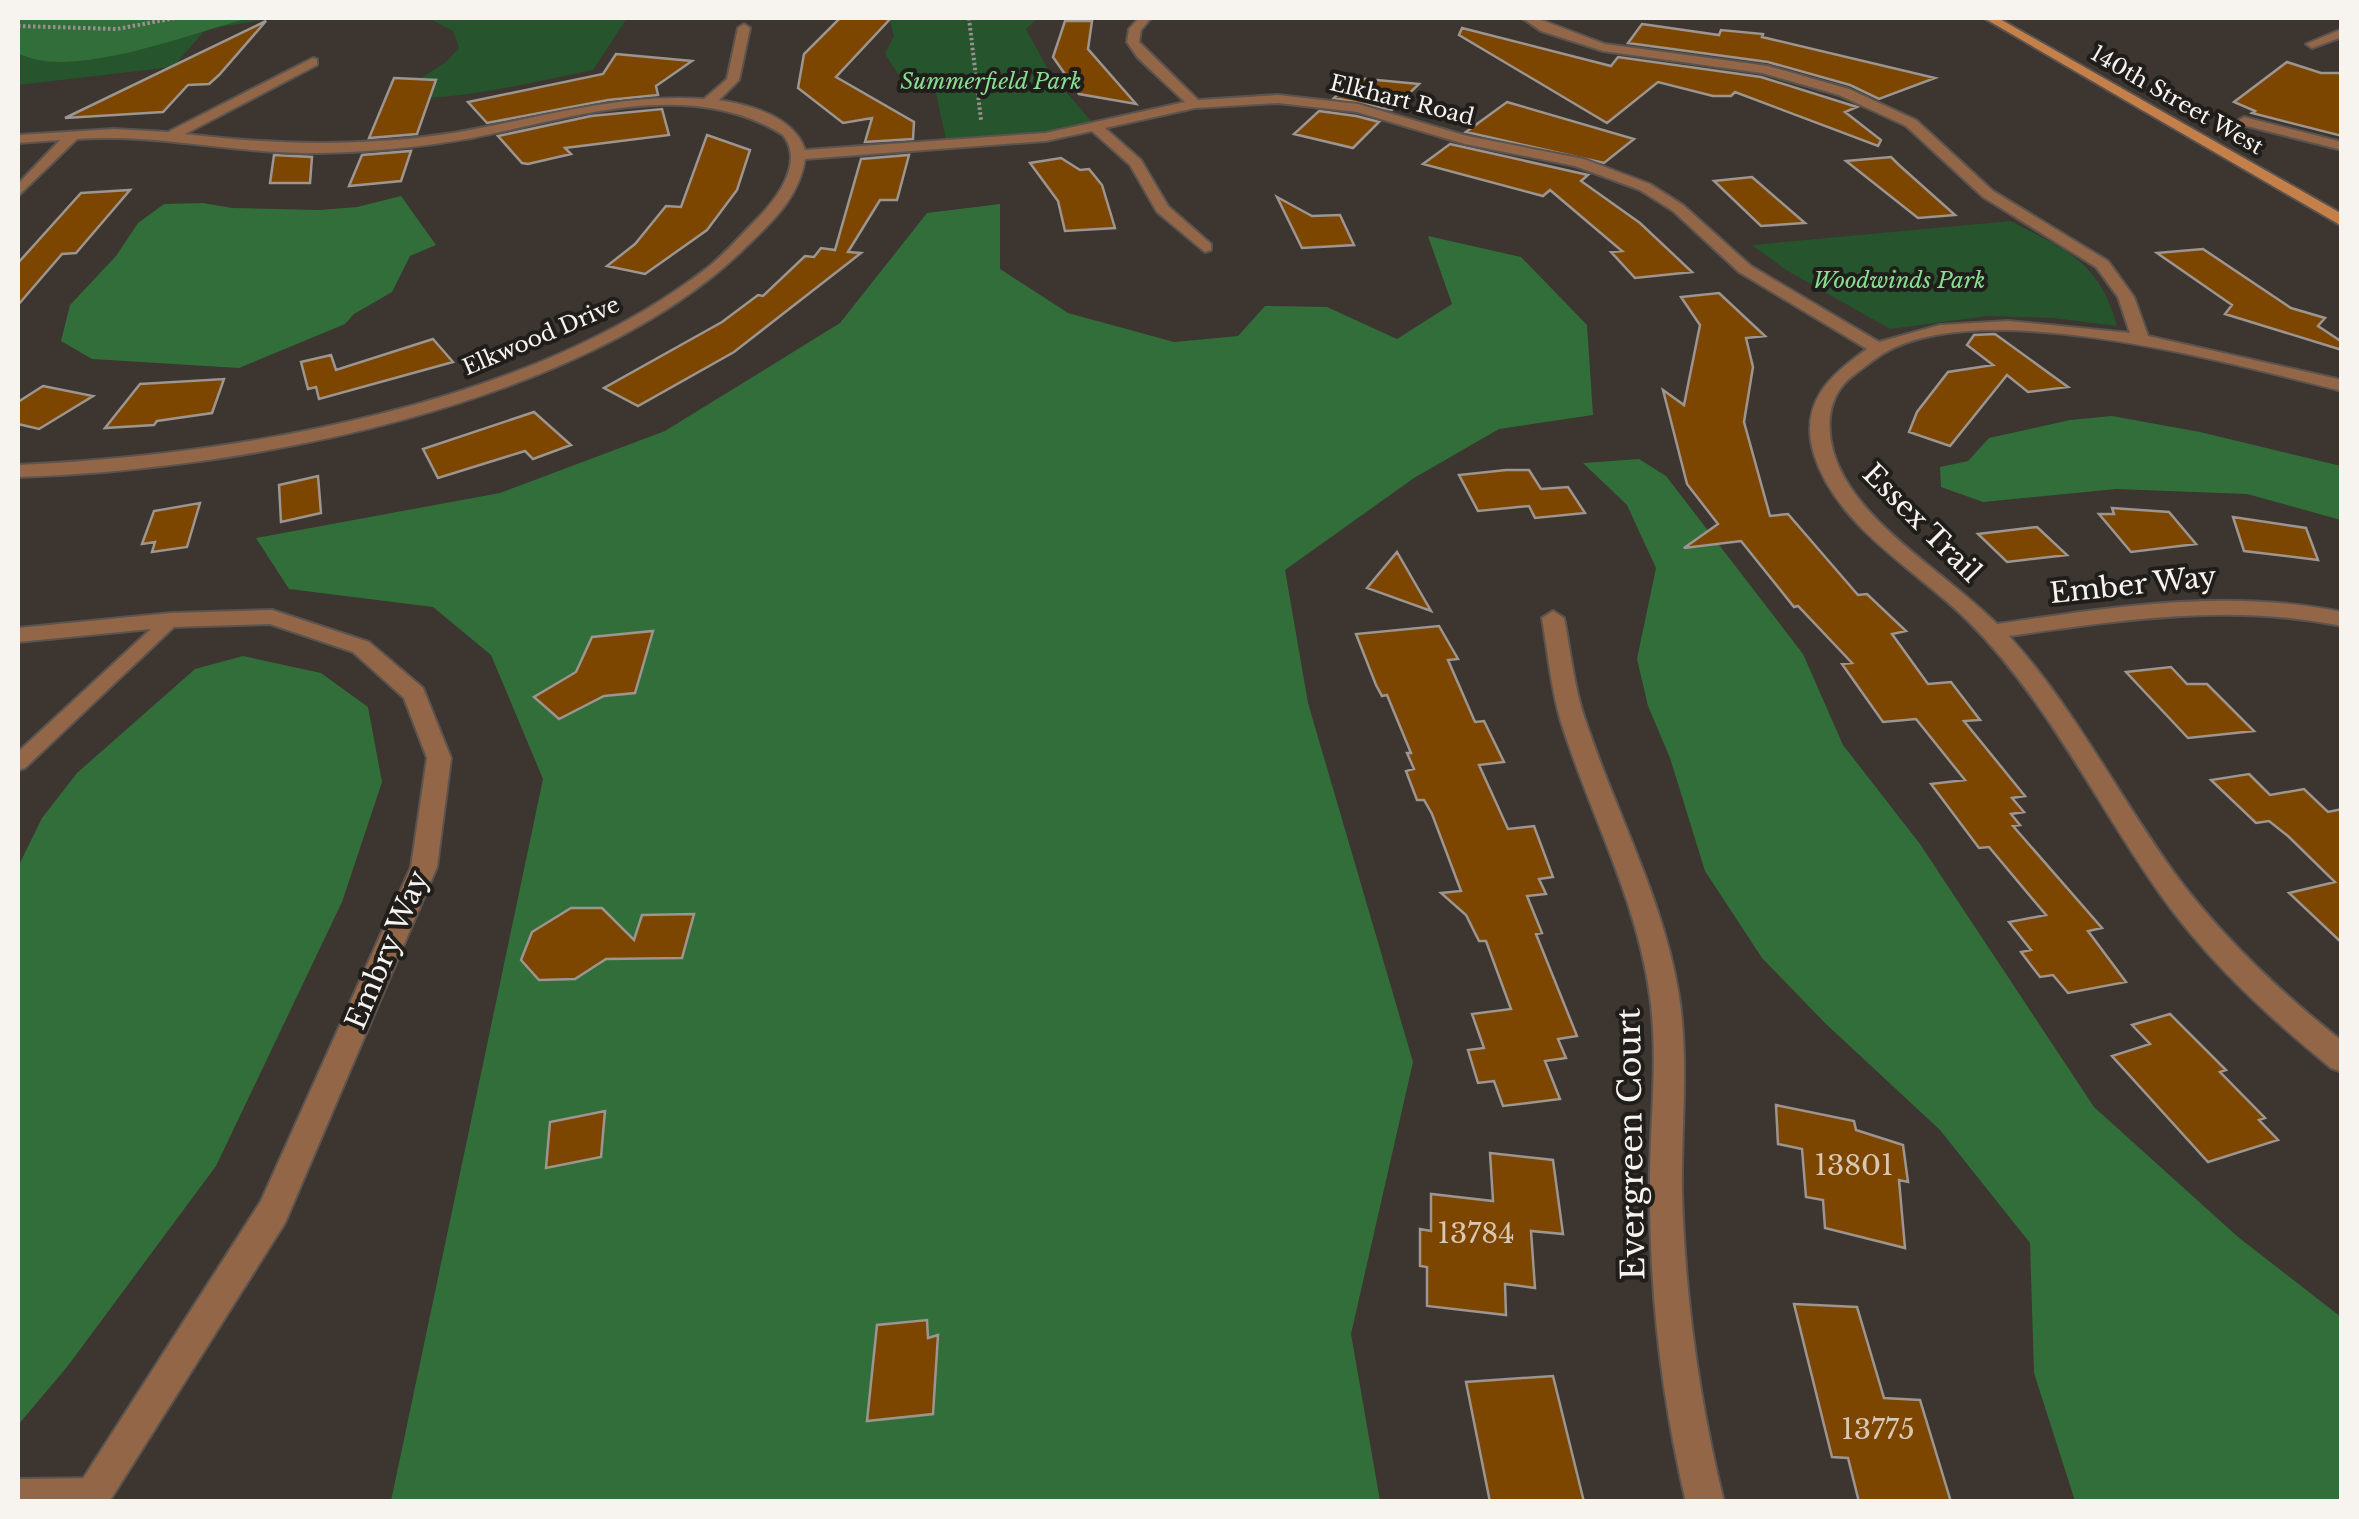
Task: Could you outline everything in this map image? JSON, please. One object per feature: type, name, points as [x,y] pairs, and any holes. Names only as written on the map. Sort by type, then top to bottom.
[{"type":"street","points":[[1145,18],[1135,29],[1133,42],[1195,104]]},
{"type":"street","points":[[1528,18],[1545,28],[1603,46],[1779,74],[1844,92],[1911,123],[1988,194],[2102,264],[2126,297],[2140,338]]},
{"type":"street","name":"140th Street West","points":[[1990,18],[2342,221]]},
{"type":"street","points":[[706,103],[733,80],[744,28]]},
{"type":"street","points":[[2312,44],[2342,33]]},
{"type":"street","points":[[170,136],[314,62]]},
{"type":"street","name":"Elkhart Road","points":[[800,155],[993,142],[1097,128],[1195,104],[1278,99],[1348,106],[1465,140],[1604,170],[1663,197],[1744,269],[1880,348]]},
{"type":"street","points":[[18,140],[124,133],[260,148],[364,147],[468,134],[612,104],[706,103],[756,112],[791,133],[800,155]]},
{"type":"street","points":[[2244,120],[2342,146]]},
{"type":"street","points":[[1097,128],[1136,163],[1162,209],[1206,247]]},
{"type":"street","points":[[18,192],[72,136]]},
{"type":"street","name":"Elkwood Drive","points":[[18,471],[91,471],[246,450],[383,419],[506,380],[611,335],[699,284],[754,238],[787,194],[800,155]]},
{"type":"street","name":"Essex Trail","points":[[2342,386],[2140,338],[2060,327],[1982,326],[1937,332],[1880,348],[1848,368],[1827,392],[1819,418],[1823,451],[1834,478],[1858,509],[1990,632],[2033,679],[2070,729],[2183,904],[2296,1022],[2342,1058]]},
{"type":"street","name":"Essex Trail","points":[[2300,374],[2342,374]]},
{"type":"street","name":"Ember Way","points":[[1990,632],[2223,604],[2342,619]]},
{"type":"street","name":"Embry Way","points":[[18,636],[171,620],[272,617],[361,647],[415,694],[439,758],[424,867],[273,1212],[90,1497]]},
{"type":"street","name":"Evergreen Court","points":[[1552,618],[1574,725],[1642,896],[1659,964],[1670,1036],[1666,1204],[1674,1349],[1690,1445],[1705,1502]]},
{"type":"lane","points":[[18,764],[171,620]]},
{"type":"lane","points":[[18,1494],[90,1497]]},
{"type":"path","points":[[18,26],[117,30],[174,18]]},
{"type":"path","points":[[969,18],[983,127]]},
{"type":"green space","points":[[18,18],[276,18],[206,29],[173,67],[18,85]]},
{"type":"green space","points":[[18,18],[250,18],[132,52],[68,62],[18,53]]},
{"type":"green space","points":[[428,18],[627,18],[593,70],[466,94],[389,98],[446,62],[459,48],[453,31]]},
{"type":"green space","name":"Summerfield Park","points":[[889,18],[1038,18],[1026,29],[1050,73],[1097,128],[947,145],[935,88],[898,74],[885,54],[894,36]]},
{"type":"green space","points":[[401,196],[436,245],[410,256],[392,292],[354,314],[345,324],[239,368],[92,359],[61,341],[70,305],[116,256],[138,223],[164,204],[319,210],[357,207]]},
{"type":"green space","points":[[1000,204],[1000,269],[1068,313],[1174,342],[1238,336],[1265,306],[1327,307],[1397,339],[1452,304],[1428,236],[1521,257],[1587,325],[1593,415],[1499,429],[1414,478],[1285,570],[1308,703],[1413,1062],[1351,1334],[1380,1501],[391,1501],[543,779],[491,655],[433,607],[289,589],[256,538],[500,493],[665,431],[840,323],[927,213]]},
{"type":"green space","name":"Woodwinds Park","points":[[2011,221],[2078,260],[2101,287],[2117,326],[2053,318],[1988,316],[1890,329],[1786,270],[1752,245]]},
{"type":"green space","points":[[2112,416],[2200,432],[2341,466],[2341,520],[2247,494],[2116,489],[1983,502],[1941,487],[1940,467],[1968,461],[1989,438],[2070,420]]},
{"type":"green space","points":[[1639,459],[1666,476],[1803,654],[1843,745],[1920,844],[2094,1107],[2238,1237],[2341,1317],[2341,1501],[2075,1501],[2034,1373],[2030,1243],[1940,1130],[1762,958],[1705,871],[1670,758],[1648,706],[1637,659],[1656,568],[1627,505],[1583,463]]},
{"type":"green space","points":[[243,656],[321,673],[368,707],[382,782],[342,902],[216,1166],[67,1367],[18,1425],[18,867],[42,818],[77,773],[195,669]]},
{"type":"building","points":[[840,18],[891,18],[836,77],[914,122],[913,139],[865,142],[872,118],[843,123],[798,88],[804,54]]},
{"type":"building","points":[[266,21],[209,84],[188,85],[163,112],[65,118]]},
{"type":"building","points":[[1065,21],[1092,21],[1088,49],[1136,104],[1079,94],[1053,57]]},
{"type":"building","points":[[1642,24],[1719,35],[1721,30],[1763,34],[1762,37],[1935,78],[1879,99],[1850,85],[1768,62],[1628,43]]},
{"type":"building","points":[[1462,28],[1611,66],[1618,57],[1761,77],[1857,107],[1845,112],[1881,140],[1878,146],[1735,92],[1731,96],[1713,96],[1658,82],[1607,123],[1459,35]]},
{"type":"building","points":[[616,54],[692,61],[656,86],[658,95],[608,100],[487,123],[468,102],[603,74]]},
{"type":"building","points":[[2287,62],[2321,73],[2342,73],[2342,136],[2252,113],[2255,111],[2234,102]]},
{"type":"building","points":[[394,78],[436,80],[417,134],[369,138]]},
{"type":"building","points":[[1356,78],[1419,84],[1392,110],[1334,98]]},
{"type":"building","points":[[1507,102],[1634,139],[1604,163],[1466,132]]},
{"type":"building","points":[[662,109],[669,135],[565,148],[571,154],[528,164],[522,163],[498,136],[591,116]]},
{"type":"building","points":[[1319,111],[1379,122],[1353,148],[1294,134]]},
{"type":"building","points":[[707,135],[750,150],[737,190],[707,230],[645,274],[607,266],[635,244],[666,206],[681,207]]},
{"type":"building","points":[[1450,144],[1588,175],[1581,181],[1640,223],[1692,272],[1635,278],[1611,252],[1622,251],[1550,190],[1543,196],[1423,164]]},
{"type":"building","points":[[411,151],[401,181],[349,186],[362,155]]},
{"type":"building","points":[[274,155],[312,157],[310,183],[270,183]]},
{"type":"building","points":[[909,155],[897,200],[880,200],[848,252],[861,253],[734,352],[638,406],[604,388],[722,322],[758,295],[763,296],[805,256],[814,257],[821,248],[835,250],[861,159]]},
{"type":"building","points":[[1891,157],[1955,215],[1918,218],[1846,161]]},
{"type":"building","points":[[1061,158],[1080,170],[1089,169],[1102,185],[1115,228],[1065,231],[1058,201],[1030,163]]},
{"type":"building","points":[[1752,177],[1805,223],[1761,226],[1714,181]]},
{"type":"building","points":[[130,190],[76,253],[62,254],[18,305],[18,263],[81,193]]},
{"type":"building","points":[[1277,197],[1312,216],[1340,215],[1354,245],[1302,248]]},
{"type":"building","points":[[2203,249],[2291,308],[2325,318],[2318,326],[2342,342],[2342,350],[2225,314],[2232,305],[2157,253]]},
{"type":"building","points":[[1719,293],[1765,336],[1746,338],[1753,367],[1744,422],[1770,516],[1788,514],[1858,595],[1867,594],[1906,631],[1892,634],[1928,684],[1951,682],[1980,720],[1964,721],[2025,796],[2012,798],[2024,812],[2011,814],[2020,825],[2013,826],[2102,928],[2088,931],[2126,982],[2068,993],[2053,975],[2040,977],[2021,952],[2031,950],[2009,922],[2046,915],[1989,847],[1979,848],[1931,784],[1965,780],[1916,719],[1883,722],[1842,664],[1852,663],[1798,606],[1794,607],[1741,541],[1684,548],[1718,524],[1687,484],[1663,390],[1684,405],[1700,325],[1681,297]]},
{"type":"building","points":[[1995,334],[2068,387],[2028,392],[2007,375],[1950,446],[1909,432],[1917,412],[1948,372],[1993,365],[1967,345],[1974,335]]},
{"type":"building","points":[[433,339],[453,362],[319,399],[316,387],[308,389],[301,362],[331,355],[336,370]]},
{"type":"building","points":[[224,379],[212,413],[157,421],[154,425],[105,428],[140,384]]},
{"type":"building","points":[[43,386],[93,396],[39,429],[18,424],[18,402]]},
{"type":"building","points":[[534,412],[571,445],[533,459],[525,451],[438,478],[423,449]]},
{"type":"building","points":[[1529,470],[1541,489],[1568,487],[1585,513],[1535,518],[1529,506],[1478,511],[1459,475]]},
{"type":"building","points":[[318,476],[321,513],[281,522],[279,485]]},
{"type":"building","points":[[200,503],[187,547],[152,552],[155,542],[142,544],[154,511]]},
{"type":"building","points":[[2112,508],[2169,512],[2196,544],[2131,552],[2099,514],[2114,514]]},
{"type":"building","points":[[2233,517],[2306,528],[2318,560],[2244,551]]},
{"type":"building","points":[[2037,527],[2067,555],[2007,562],[1978,534]]},
{"type":"building","points":[[1397,552],[1431,611],[1367,588]]},
{"type":"building","points":[[1439,626],[1458,659],[1448,660],[1475,722],[1484,721],[1504,762],[1479,765],[1508,829],[1534,826],[1553,877],[1539,879],[1546,894],[1527,896],[1542,933],[1536,934],[1577,1036],[1558,1039],[1566,1058],[1545,1061],[1560,1099],[1503,1106],[1494,1081],[1478,1083],[1468,1050],[1484,1048],[1472,1014],[1511,1009],[1486,941],[1479,941],[1466,915],[1441,893],[1461,891],[1432,814],[1424,800],[1417,800],[1406,771],[1414,769],[1407,753],[1411,753],[1387,695],[1382,696],[1376,685],[1356,634]]},
{"type":"building","points":[[653,631],[635,693],[604,696],[559,719],[534,697],[576,672],[592,637]]},
{"type":"building","points":[[2171,667],[2187,684],[2207,684],[2254,731],[2188,738],[2126,672]]},
{"type":"building","points":[[2249,774],[2270,795],[2304,789],[2328,812],[2342,809],[2342,943],[2289,893],[2335,882],[2288,836],[2269,821],[2256,823],[2211,780]]},
{"type":"building","points":[[571,908],[602,908],[634,940],[642,915],[694,914],[682,958],[606,959],[575,979],[539,980],[521,960],[532,932]]},
{"type":"building","points":[[2170,1014],[2226,1070],[2220,1072],[2265,1118],[2259,1120],[2278,1140],[2208,1162],[2112,1056],[2150,1044],[2132,1025]]},
{"type":"building","points":[[1776,1105],[1854,1121],[1856,1130],[1903,1145],[1908,1182],[1899,1180],[1905,1248],[1825,1228],[1823,1200],[1806,1197],[1802,1149],[1778,1144]]},
{"type":"building","points":[[605,1111],[601,1157],[546,1168],[550,1122]]},
{"type":"building","points":[[1490,1153],[1553,1160],[1563,1234],[1531,1231],[1535,1288],[1505,1284],[1506,1315],[1427,1306],[1427,1267],[1420,1266],[1420,1229],[1431,1231],[1431,1194],[1493,1201]]},
{"type":"building","points":[[1794,1304],[1857,1307],[1884,1398],[1920,1400],[1951,1502],[1859,1502],[1848,1458],[1832,1457]]},
{"type":"building","points":[[927,1320],[928,1338],[938,1335],[933,1414],[867,1421],[877,1325]]},
{"type":"building","points":[[1553,1376],[1584,1502],[1490,1502],[1466,1382]]}]
